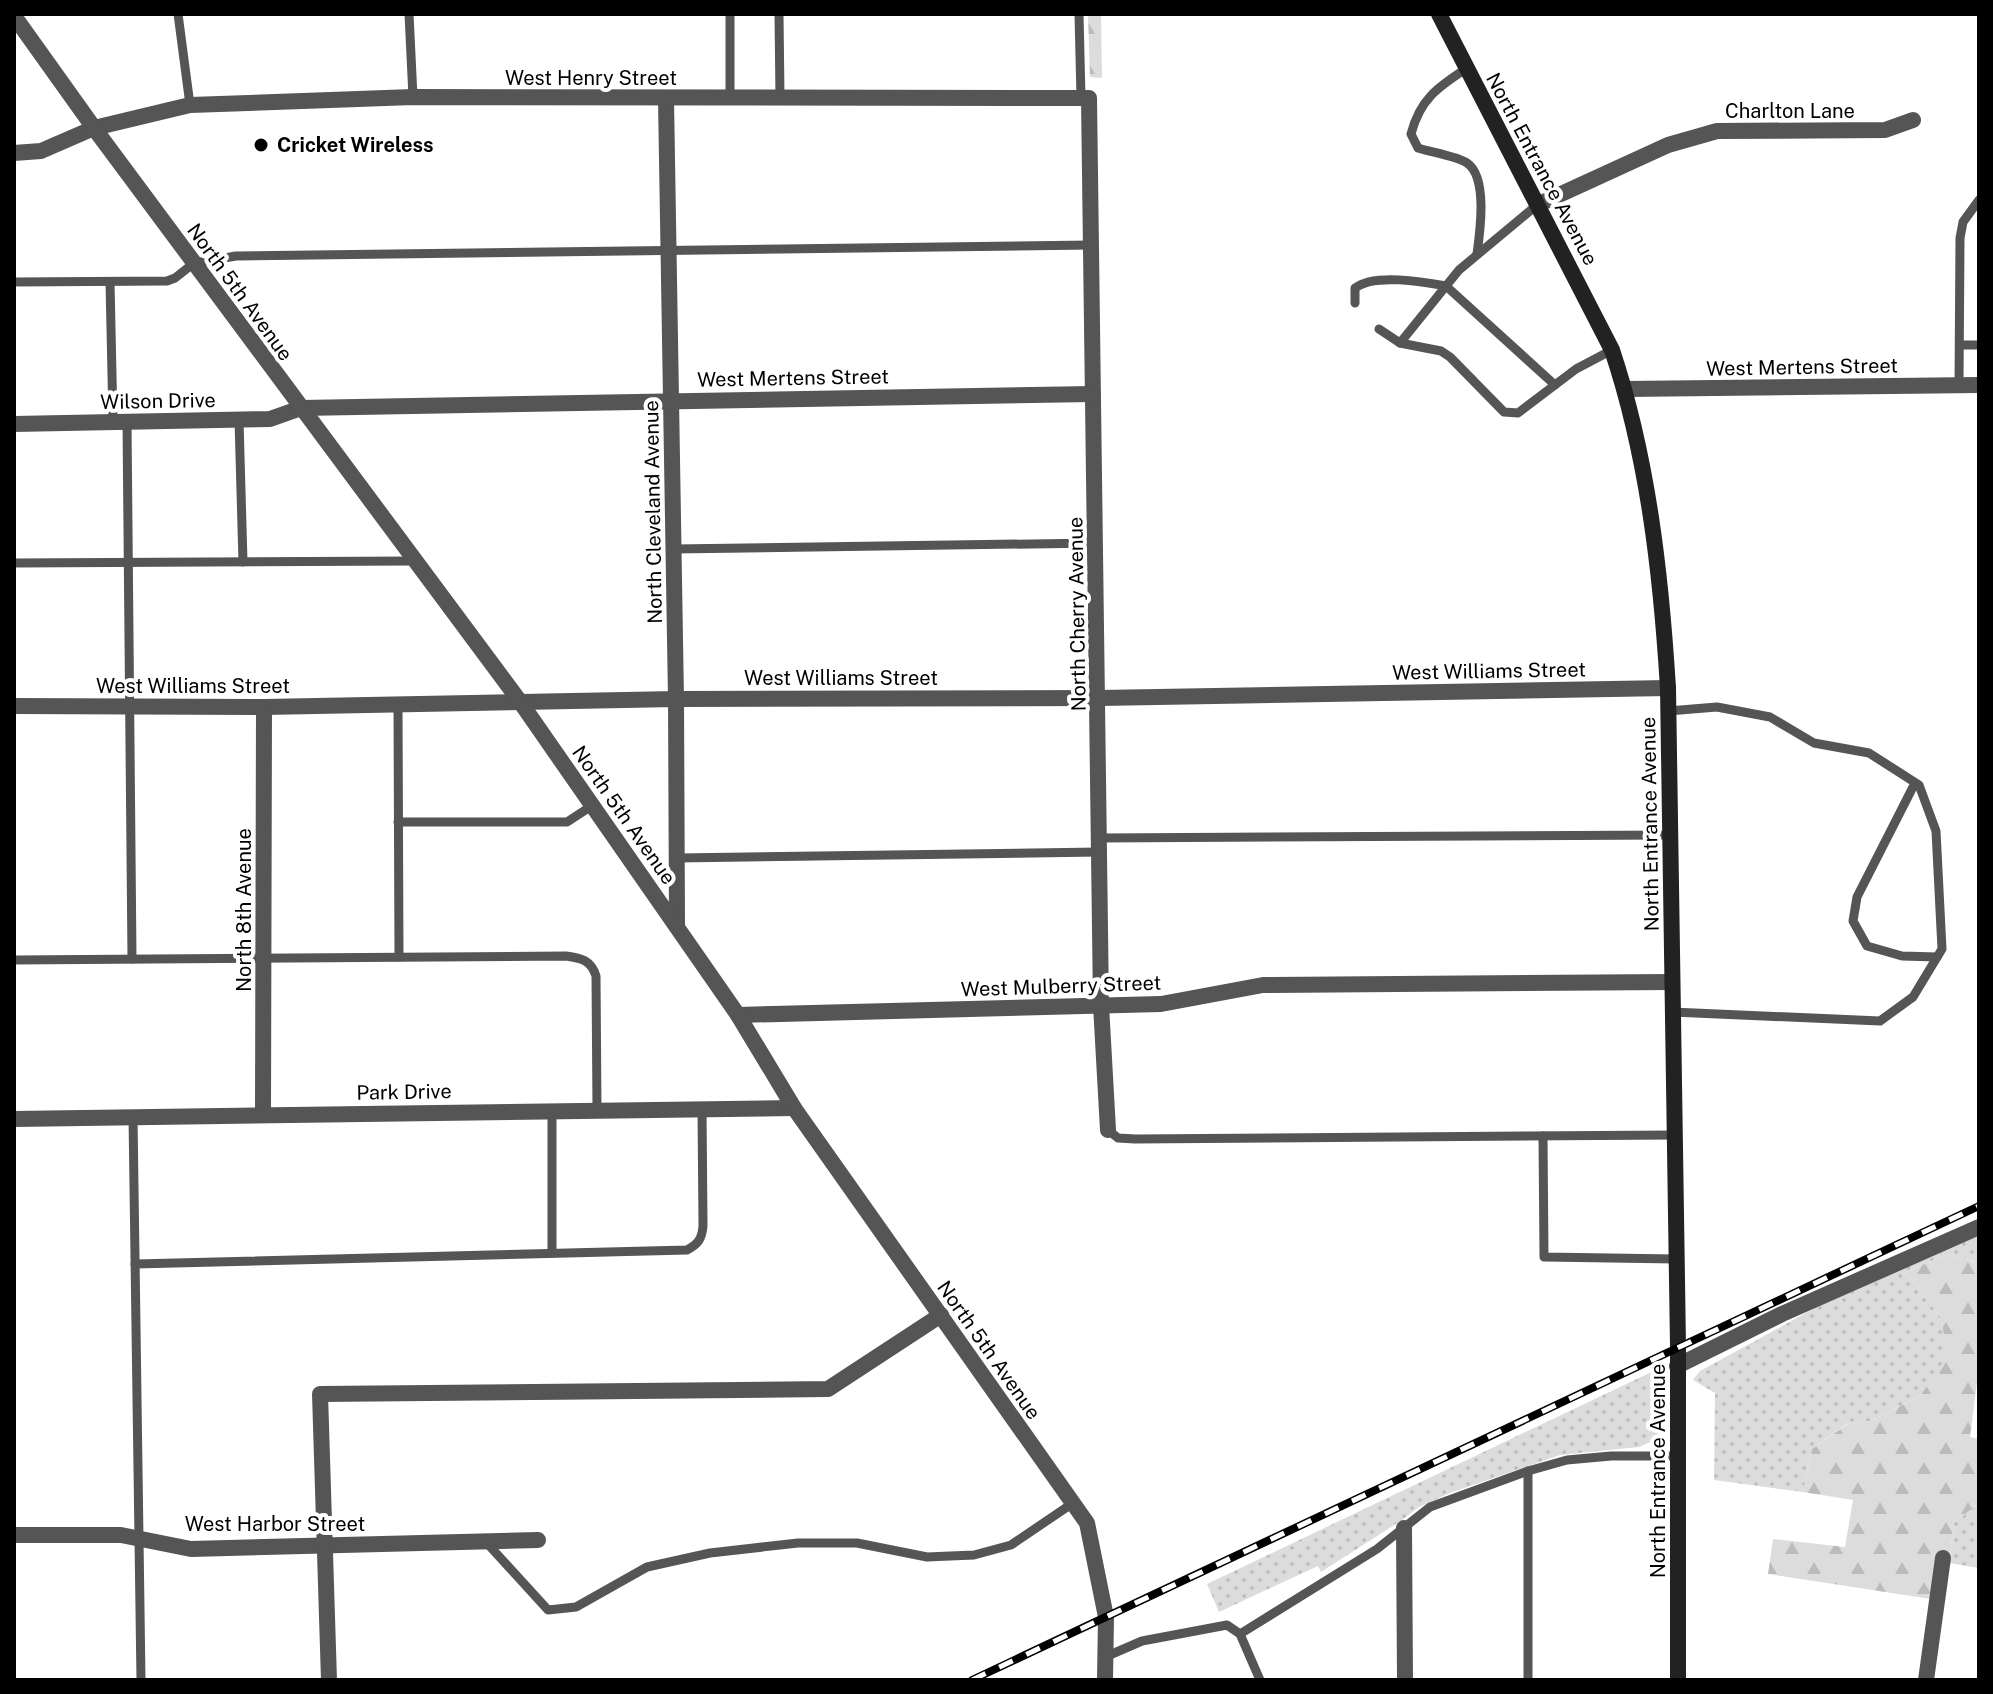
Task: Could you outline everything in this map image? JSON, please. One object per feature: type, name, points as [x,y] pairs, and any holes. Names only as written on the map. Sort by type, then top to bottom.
[{"type":"main road","name":"North Entrance Avenue","points":[[1439,14],[1612,350],[1625,389],[1662,599],[1668,688],[1678,1680]]},
{"type":"street","name":"North 5th Avenue","points":[[21,17],[94,128],[521,703],[677,924],[738,1015],[794,1108],[1087,1523],[1106,1617],[1105,1680]]},
{"type":"street","name":"West Henry Street","points":[[14,153],[41,151],[94,128],[190,105],[413,97],[1085,98]]},
{"type":"street","name":"North Cherry Avenue","points":[[1085,98],[1091,245],[1099,698],[1101,1005],[1108,1130]]},
{"type":"street","name":"North Cleveland Avenue","points":[[666,99],[677,924]]},
{"type":"street","name":"Charlton Lane","points":[[1537,205],[1668,145],[1717,131],[1885,130],[1913,120]]},
{"type":"street","name":"West Mertens Street","points":[[1625,389],[1979,385]]},
{"type":"street","name":"West Mertens Street","points":[[301,408],[1093,394]]},
{"type":"street","name":"Wilson Drive","points":[[14,424],[270,419],[301,408]]},
{"type":"street","name":"West Williams Street","points":[[14,706],[264,707],[676,699],[1099,698],[1668,688]]},
{"type":"street","name":"North 8th Avenue","points":[[263,1114],[264,707]]},
{"type":"street","name":"West Mulberry Street","points":[[738,1015],[1161,1004],[1263,985],[1672,982]]},
{"type":"street","name":"Park Drive","points":[[14,1119],[794,1108]]},
{"type":"street","points":[[1677,1366],[1782,1314],[1979,1227]]},
{"type":"street","points":[[329,1680],[320,1394],[828,1389],[941,1315]]},
{"type":"street","points":[[1404,1528],[1405,1680]]},
{"type":"street","name":"West Harbor Street","points":[[14,1535],[121,1535],[191,1549],[538,1540]]},
{"type":"street","points":[[1926,1680],[1943,1558]]},
{"type":"lane","points":[[178,14],[190,105]]},
{"type":"lane","points":[[409,14],[413,97]]},
{"type":"lane","points":[[730,14],[730,98]]},
{"type":"lane","points":[[779,14],[780,98]]},
{"type":"lane","points":[[1079,14],[1085,98]]},
{"type":"lane","points":[[1467,68],[1435,89],[1416,114],[1411,134],[1418,148],[1467,163],[1478,179],[1481,222],[1477,254]]},
{"type":"lane","points":[[1959,386],[1960,238],[1963,222],[1979,200]]},
{"type":"lane","points":[[1400,343],[1459,270],[1537,205]]},
{"type":"lane","points":[[14,282],[167,281],[194,263],[236,256],[1091,245]]},
{"type":"lane","points":[[1355,303],[1355,288],[1365,282],[1414,280],[1446,286],[1555,385]]},
{"type":"lane","points":[[110,282],[128,562],[132,959]]},
{"type":"lane","points":[[1379,329],[1400,343],[1441,351],[1504,412],[1510,414],[1518,413],[1576,369],[1612,350]]},
{"type":"lane","points":[[1960,345],[1979,345]]},
{"type":"lane","points":[[239,420],[243,562]]},
{"type":"lane","points":[[674,549],[1096,543]]},
{"type":"lane","points":[[14,563],[415,561]]},
{"type":"lane","points":[[398,705],[399,957]]},
{"type":"lane","points":[[1668,711],[1717,707],[1770,717],[1814,743],[1869,753],[1919,785],[1936,831],[1942,949],[1913,997],[1880,1021],[1672,1012]]},
{"type":"lane","points":[[1915,783],[1857,897],[1853,921],[1867,946],[1902,956],[1937,957]]},
{"type":"lane","points":[[398,822],[567,822],[593,805]]},
{"type":"lane","points":[[677,858],[1099,845],[1670,835]]},
{"type":"lane","points":[[14,960],[566,956],[583,959],[593,966],[596,976],[597,1110]]},
{"type":"lane","points":[[135,1264],[687,1250],[697,1244],[702,1236],[702,1109]]},
{"type":"lane","points":[[552,1111],[552,1253]]},
{"type":"lane","points":[[133,1116],[141,1680]]},
{"type":"lane","points":[[1108,1130],[1118,1138],[1135,1139],[1674,1135]]},
{"type":"lane","points":[[1543,1136],[1544,1257],[1676,1259]]},
{"type":"lane","points":[[1240,1634],[1341,1572],[1430,1507],[1567,1460],[1611,1456],[1678,1456]]},
{"type":"lane","points":[[1528,1471],[1528,1680]]},
{"type":"lane","points":[[485,1541],[548,1610],[576,1607],[647,1567],[710,1553],[798,1543],[857,1543],[927,1557],[974,1555],[1011,1545],[1073,1503]]},
{"type":"lane","points":[[1105,1657],[1142,1641],[1219,1624],[1227,1625],[1240,1634],[1260,1680]]},
{"type":"green space","points":[[1088,14],[1101,14],[1102,78],[1090,77]]},
{"type":"green space","points":[[1979,1235],[1979,1263],[1948,1254],[1906,1272],[1942,1319],[1947,1358],[1920,1396],[1871,1421],[1848,1423],[1812,1449],[1803,1492],[1714,1480],[1715,1393],[1693,1380],[1700,1371],[1815,1308]]},
{"type":"green space","points":[[1948,1254],[1979,1263],[1979,1367],[1970,1437],[1979,1439],[1979,1503],[1954,1523],[1944,1601],[1768,1574],[1773,1539],[1845,1547],[1853,1500],[1803,1492],[1812,1449],[1849,1423],[1871,1421],[1920,1396],[1946,1358],[1942,1319],[1906,1272]]},
{"type":"green space","points":[[1664,1366],[1663,1431],[1655,1440],[1639,1447],[1560,1455],[1450,1493],[1419,1507],[1321,1572],[1318,1566],[1219,1612],[1207,1584]]},
{"type":"green space","points":[[1979,1503],[1979,1568],[1949,1563],[1954,1523]]},
{"type":"railway","points":[[972,1680],[1979,1206]]},
{"type":"place","name":"Cricket Wireless","points":[[261,145]]}]
